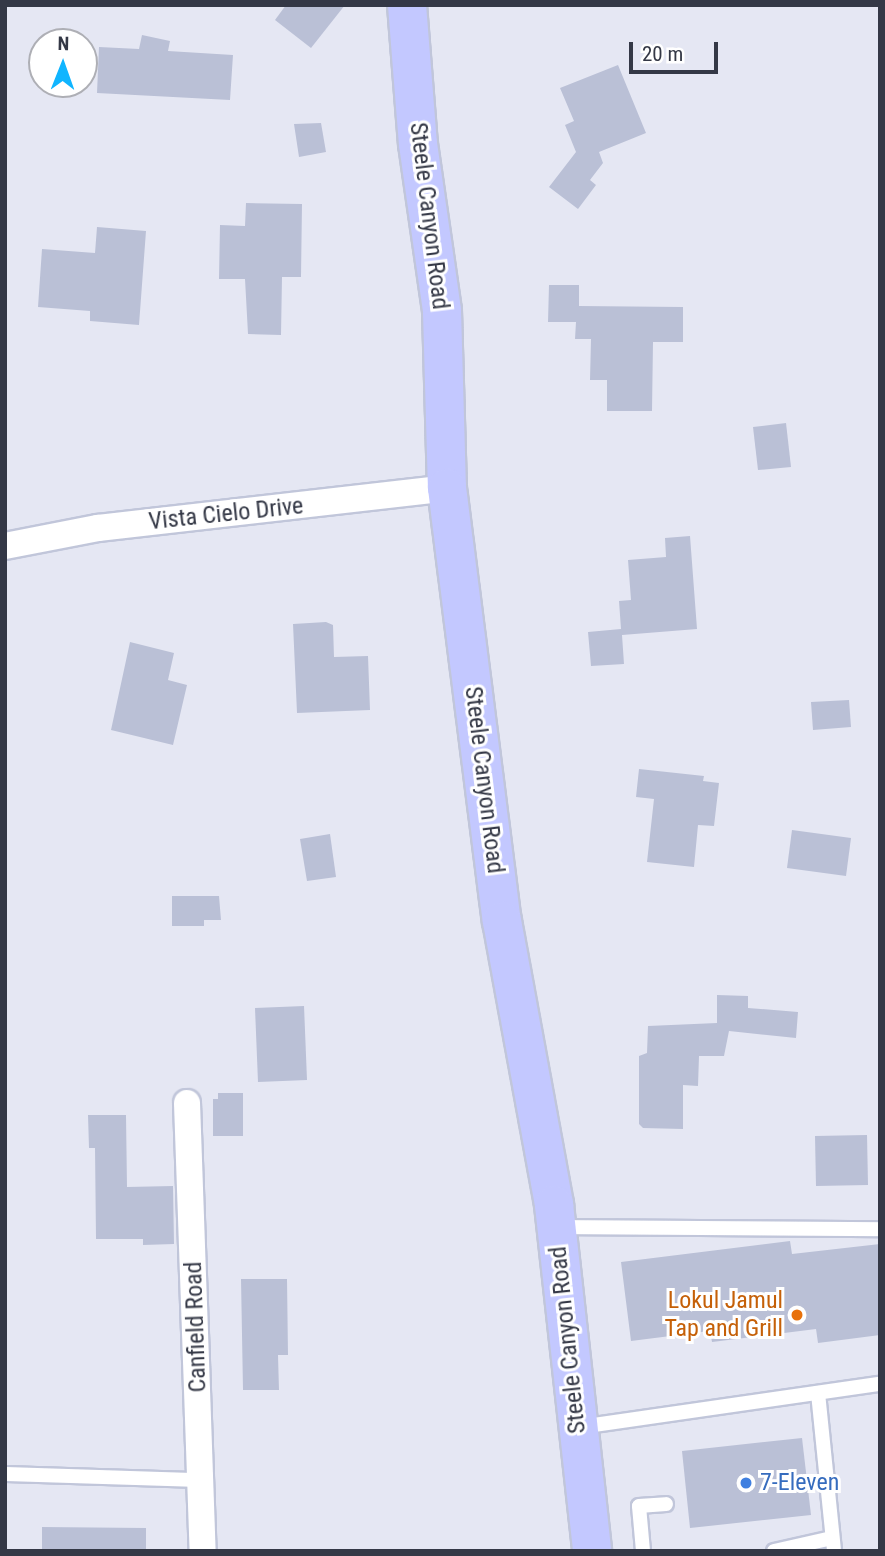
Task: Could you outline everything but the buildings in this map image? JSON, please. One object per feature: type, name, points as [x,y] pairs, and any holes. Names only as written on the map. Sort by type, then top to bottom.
[{"type":"street","name":"Steele Canyon Road","points":[[407,5],[418,144],[442,311],[447,488],[502,921],[556,1227],[592,1551]]},
{"type":"street","name":"Vista Cielo Drive","points":[[5,546],[98,528],[447,488]]},
{"type":"street","name":"Canfield Road","points":[[187,1103],[203,1551]]},
{"type":"lane","points":[[556,1227],[880,1229]]},
{"type":"lane","points":[[578,1427],[880,1384]]},
{"type":"lane","points":[[774,1551],[833,1544],[818,1393]]},
{"type":"lane","points":[[5,1474],[201,1480]]},
{"type":"lane","points":[[643,1551],[639,1506],[666,1504]]},
{"type":"place","name":"Lokul Jamul Tap and Grill","points":[[797,1315]]},
{"type":"place","name":"7-Eleven","points":[[746,1483]]}]
